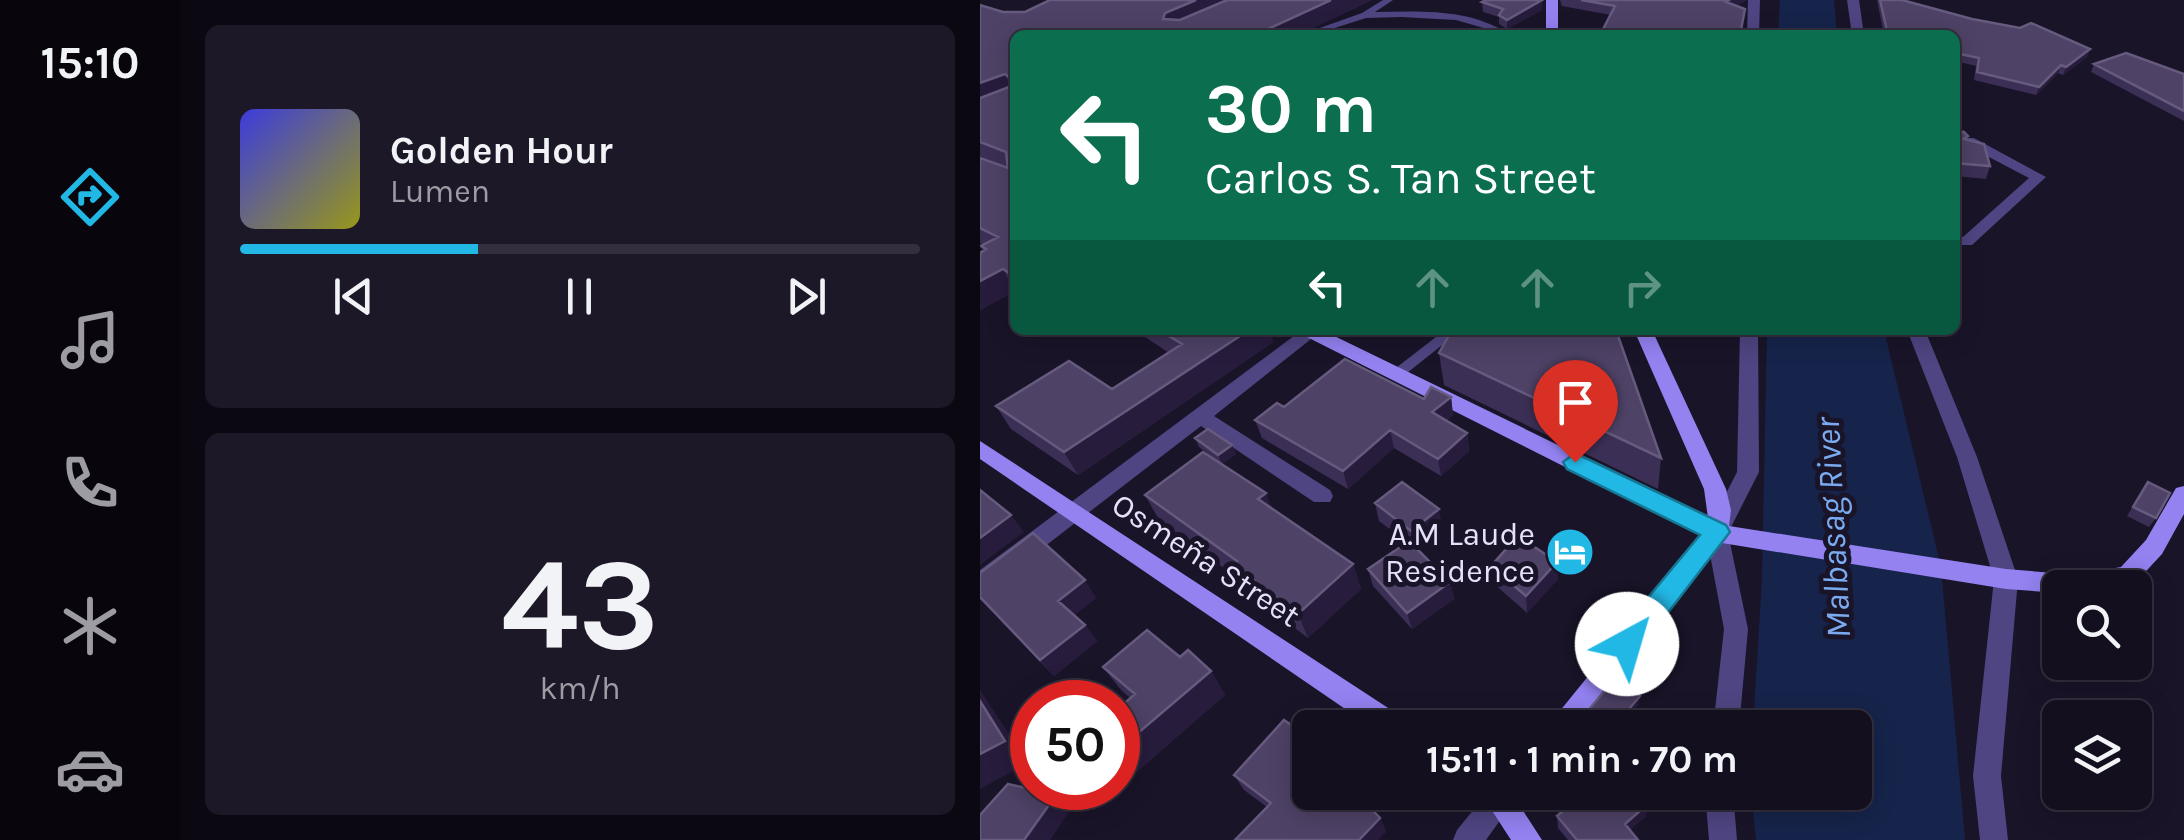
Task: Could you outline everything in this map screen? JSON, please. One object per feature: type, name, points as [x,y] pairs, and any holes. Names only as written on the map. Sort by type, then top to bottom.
[{"type":"main road","points":[[1552,0],[1552,30]]},
{"type":"main road","points":[[1317,335],[1718,532],[2006,579],[2078,585],[2128,575],[2154,547],[2184,494]]},
{"type":"main road","points":[[1574,710],[1718,532],[1720,510],[1715,489],[1645,335]]},
{"type":"main road","name":"Osmeña Street","points":[[980,448],[1072,514],[1369,710]]},
{"type":"main road","points":[[1510,810],[1528,840]]},
{"type":"street","points":[[1753,30],[1754,0]]},
{"type":"street","points":[[1854,0],[1857,30]]},
{"type":"street","points":[[1960,241],[1966,242],[2039,178],[1968,140]]},
{"type":"street","points":[[980,583],[1304,335]]},
{"type":"street","points":[[1728,710],[1736,629],[1718,532],[1748,472],[1749,335]]},
{"type":"street","points":[[1918,335],[1967,457],[2006,579],[1988,776],[1994,840]]},
{"type":"street","points":[[1200,416],[1322,496]]},
{"type":"street","points":[[1467,840],[1489,810]]},
{"type":"street","points":[[1720,810],[1723,840]]},
{"type":"lane","points":[[1319,30],[1365,15],[1390,0]]},
{"type":"lane","points":[[1365,15],[1427,14],[1492,30]]},
{"type":"lane","points":[[1397,374],[1448,335]]},
{"type":"water","points":[[1780,0],[1834,0],[1837,30],[1778,30]]},
{"type":"water","name":"Malbasag River","points":[[1767,335],[1885,335],[1941,567],[1965,840],[1756,840],[1753,810],[1872,810],[1872,710],[1754,710],[1762,579]]},
{"type":"building","points":[[1050,0],[1196,0],[1165,13],[1163,19],[1180,20],[1227,0],[1331,0],[1266,30],[1010,30],[1010,78],[1005,74],[980,83],[980,5],[1003,12],[1025,12]]},
{"type":"building","points":[[1542,0],[1507,20],[1499,15],[1503,9],[1482,2]]},
{"type":"building","points":[[1581,0],[1729,0],[1726,2],[1745,9],[1741,30],[1603,30],[1615,6]]},
{"type":"building","points":[[1880,0],[1902,0],[2020,28],[2031,23],[2090,49],[2066,67],[2061,65],[2039,87],[1977,72],[1979,58],[1960,54],[1960,30],[1887,30]]},
{"type":"building","points":[[2126,53],[2184,74],[2184,111],[2094,64]]},
{"type":"building","points":[[1010,78],[1010,274],[1003,269],[980,281],[980,253],[986,249],[981,246],[998,237],[980,228],[980,158],[1008,168],[1006,152],[980,142],[980,98],[1009,87]]},
{"type":"building","points":[[1960,132],[1968,136],[1964,139],[1984,144],[1990,166],[1960,163]]},
{"type":"building","points":[[1167,335],[1241,335],[1064,452],[996,406],[1069,361],[1112,389],[1182,344]]},
{"type":"building","points":[[1449,335],[1618,335],[1661,458],[1439,353]]},
{"type":"building","points":[[1345,359],[1424,399],[1431,387],[1451,397],[1432,412],[1467,433],[1438,459],[1390,430],[1343,471],[1255,420],[1277,403],[1284,407]]},
{"type":"building","points":[[1208,429],[1232,445],[1218,455],[1195,438]]},
{"type":"building","points":[[1203,452],[1266,493],[1258,499],[1353,564],[1298,614],[1233,565],[1237,561],[1145,495]]},
{"type":"building","points":[[1402,482],[1439,509],[1411,531],[1375,503]]},
{"type":"building","points":[[2148,482],[2170,493],[2156,518],[2133,507]]},
{"type":"building","points":[[980,490],[1011,515],[980,538]]},
{"type":"building","points":[[1033,533],[1085,580],[1058,601],[1085,625],[1040,660],[980,597],[980,573]]},
{"type":"building","points":[[1518,536],[1557,562],[1526,596],[1491,566]]},
{"type":"building","points":[[1409,541],[1450,582],[1407,613],[1368,569]]},
{"type":"building","points":[[1147,630],[1180,657],[1188,650],[1211,671],[1140,731],[1140,680],[1118,680],[1103,667]]},
{"type":"building","points":[[1615,678],[1640,696],[1628,710],[1589,710]]},
{"type":"building","points":[[980,701],[1005,741],[980,754]]},
{"type":"building","points":[[1284,720],[1292,726],[1292,810],[1372,810],[1380,818],[1359,840],[1235,840],[1271,803],[1234,775]]},
{"type":"building","points":[[1008,784],[1010,810],[1045,810],[1024,840],[980,840],[980,815]]},
{"type":"building","points":[[1564,810],[1641,810],[1625,824],[1638,840],[1577,840],[1557,816]]},
{"type":"place","name":"A.M Laude Residence","points":[[1570,552]]},
{"type":"route","points":[[1575,462],[1718,532],[1627,644]]}]
